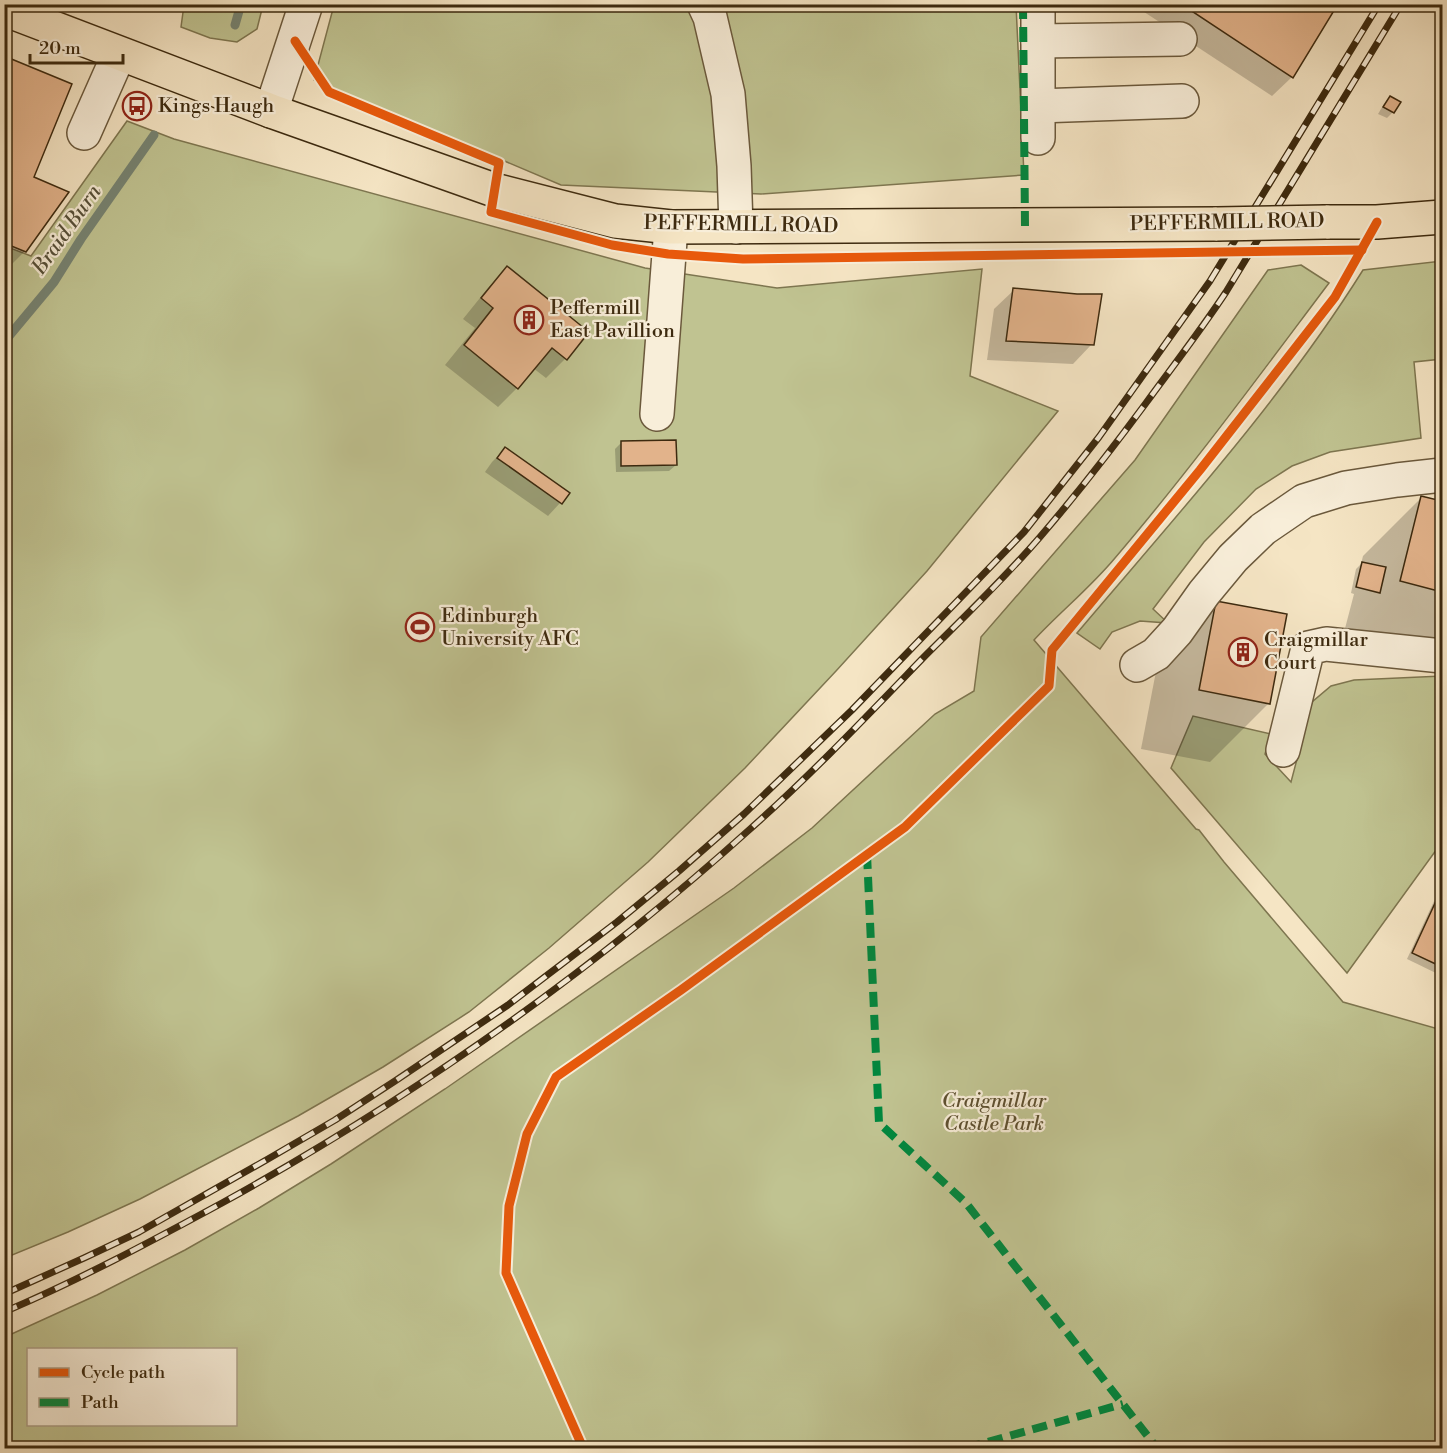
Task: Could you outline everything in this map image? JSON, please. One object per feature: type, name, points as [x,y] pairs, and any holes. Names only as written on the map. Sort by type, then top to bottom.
[{"type":"main road","name":"PEFFERMILL ROAD","points":[[4,9],[272,111],[494,190],[615,221],[671,227],[736,227],[1377,222],[1443,217]]},
{"type":"street","points":[[272,111],[306,4]]},
{"type":"street","points":[[704,4],[710,17],[728,94],[736,227]]},
{"type":"street","points":[[1038,4],[1038,138]]},
{"type":"street","points":[[1038,41],[1180,39]]},
{"type":"street","points":[[84,133],[119,54]]},
{"type":"street","points":[[1038,106],[1182,101]]},
{"type":"street","points":[[657,414],[671,227]]},
{"type":"street","points":[[1137,665],[1156,654],[1177,631],[1233,558],[1263,529],[1304,501],[1346,488],[1443,475]]},
{"type":"street","points":[[1283,750],[1308,648],[1326,644],[1443,656]]},
{"type":"green space","points":[[184,4],[263,5],[257,29],[237,42],[210,38],[181,27]]},
{"type":"green space","points":[[334,5],[1016,5],[1024,175],[761,194],[561,185],[314,80]]},
{"type":"green space","points":[[127,121],[174,139],[645,268],[777,288],[982,269],[970,376],[1058,411],[927,571],[745,768],[648,862],[549,948],[469,1012],[383,1067],[298,1116],[140,1199],[5,1258],[5,246],[31,256]]},
{"type":"green space","points":[[1442,261],[1442,359],[1414,362],[1421,438],[1330,452],[1292,466],[1256,489],[1204,542],[1153,609],[1168,623],[1140,621],[1112,632],[1100,649],[1077,633],[1263,412],[1298,366],[1363,270]]},
{"type":"green space","name":"Craigmillar Castle Park","points":[[1301,265],[1329,283],[1143,525],[1095,580],[1034,640],[1199,830],[1343,1002],[1442,1030],[1442,1448],[5,1448],[5,1337],[97,1295],[185,1250],[331,1164],[445,1089],[734,888],[812,828],[935,714],[974,691],[981,637],[1135,460],[1268,270]]},
{"type":"green space","points":[[1442,676],[1442,842],[1347,973],[1171,768],[1193,716],[1271,734],[1265,754],[1291,782],[1312,702],[1331,686],[1354,680]]},
{"type":"building","points":[[1181,4],[1338,4],[1293,78]]},
{"type":"building","points":[[9,58],[72,84],[34,177],[69,192],[26,252],[4,243],[4,59]]},
{"type":"building","points":[[1390,96],[1401,102],[1394,113],[1383,107]]},
{"type":"building","name":"Peffermill East Pavillion","points":[[507,266],[589,332],[567,360],[552,348],[518,389],[464,345],[493,308],[481,298]]},
{"type":"building","points":[[1013,288],[1102,294],[1094,345],[1006,341]]},
{"type":"building","points":[[676,440],[677,465],[621,466],[621,441]]},
{"type":"building","points":[[505,447],[570,493],[562,504],[497,458]]},
{"type":"building","points":[[1421,496],[1442,501],[1442,592],[1400,581]]},
{"type":"building","points":[[1362,562],[1386,567],[1380,593],[1356,587]]},
{"type":"building","name":"Craigmillar Court","points":[[1216,601],[1287,614],[1270,704],[1199,690]]},
{"type":"building","points":[[1442,888],[1442,967],[1412,953]]},
{"type":"waterway","name":"Braid Burn","points":[[235,25],[241,4]]},
{"type":"waterway","name":"Braid Burn","points":[[4,342],[54,282],[81,239],[154,135]]},
{"type":"railway","points":[[4,1294],[139,1232],[335,1120],[508,1005],[617,922],[744,814],[852,710],[1024,532],[1099,437],[1210,281],[1379,4]]},
{"type":"railway","points":[[4,1312],[87,1274],[222,1203],[293,1163],[430,1077],[562,984],[625,935],[772,810],[997,584],[1040,537],[1094,471],[1187,348],[1226,292],[1401,4]]},
{"type":"marked path","points":[[1023,4],[1025,226]]},
{"type":"marked path","points":[[867,854],[879,1123],[966,1203],[1157,1448]]},
{"type":"marked path","points":[[966,1448],[1123,1404]]},
{"type":"cycle path","points":[[295,41],[329,92],[499,163],[491,212],[612,245],[668,254],[743,259],[1362,250]]},
{"type":"cycle path","points":[[583,1448],[506,1273],[509,1206],[527,1134],[556,1077],[681,990],[905,827],[1049,686],[1052,650],[1200,470],[1335,297],[1377,222]]},
{"type":"place","name":"Kings Haugh","points":[[137,106]]},
{"type":"place","name":"Peffermill East Pavillion","points":[[529,320]]},
{"type":"place","name":"Edinburgh University AFC","points":[[420,627]]},
{"type":"place","name":"Craigmillar Court","points":[[1243,652]]}]
